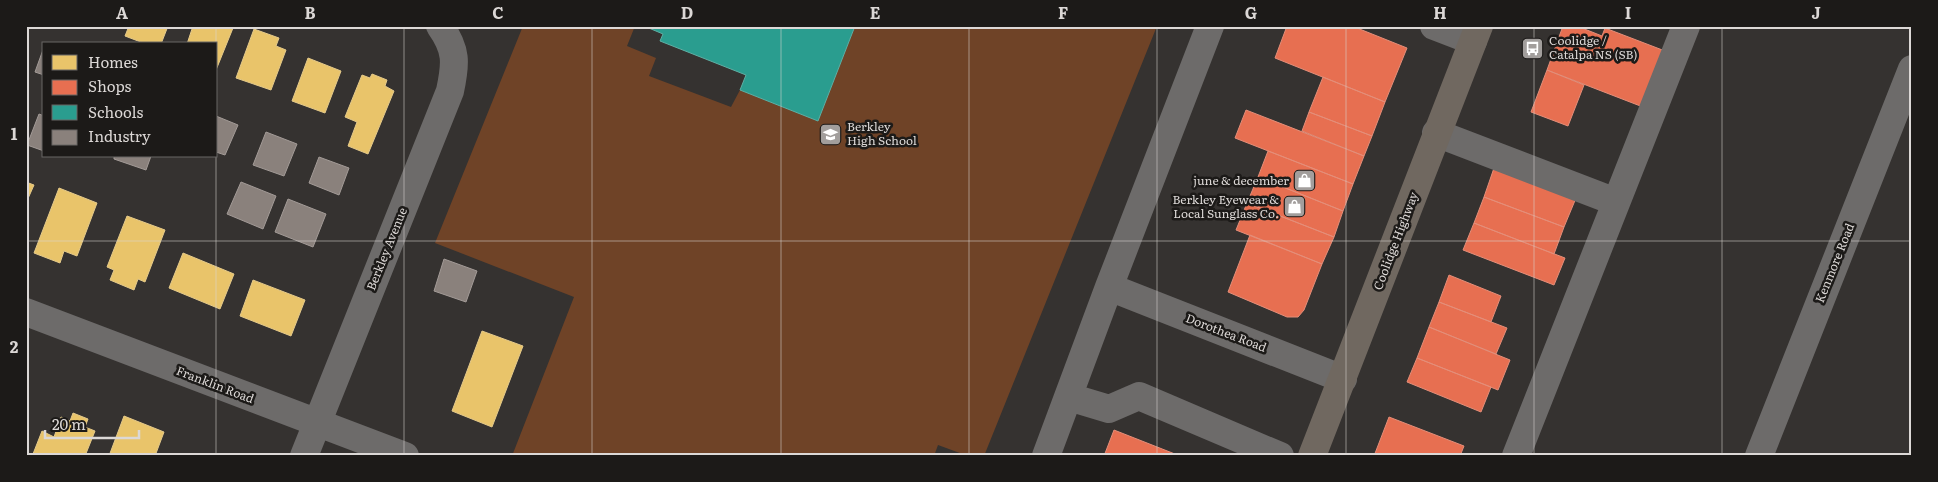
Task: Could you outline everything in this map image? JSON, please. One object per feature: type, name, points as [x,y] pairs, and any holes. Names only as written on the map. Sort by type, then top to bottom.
[{"type":"main road","name":"Coolidge Highway","points":[[1312,456],[1476,34]]},
{"type":"street","points":[[1046,456],[1210,26]]},
{"type":"street","points":[[1434,26],[1476,34]]},
{"type":"street","points":[[1516,456],[1686,26]]},
{"type":"street","name":"Berkley Avenue","points":[[304,456],[450,91],[456,65],[445,33]]},
{"type":"street","name":"Kenmore Road","points":[[1759,456],[1912,70]]},
{"type":"street","points":[[1436,133],[1616,202]]},
{"type":"street","name":"Dorothea Road","points":[[1109,287],[1343,379]]},
{"type":"street","name":"Franklin Road","points":[[26,312],[405,456]]},
{"type":"street","points":[[1068,396],[1109,409],[1139,396],[1280,456]]},
{"type":"shaded area","name":"Berkley High School","points":[[523,26],[635,26],[627,46],[656,58],[649,76],[731,107],[740,90],[818,121],[855,26],[1157,26],[984,456],[968,456],[938,445],[934,456],[512,456],[574,297],[435,243]]},
{"type":"building: Homes","points":[[129,26],[168,26],[162,42],[141,42],[125,36]]},
{"type":"building: Homes","points":[[193,26],[233,28],[218,65],[218,42],[188,42]]},
{"type":"building: Homes","points":[[254,29],[279,38],[276,46],[286,50],[271,90],[236,78]]},
{"type":"building: Homes","points":[[308,58],[341,71],[325,113],[292,101]]},
{"type":"building: Homes","points":[[372,74],[387,80],[385,86],[394,91],[368,154],[348,146],[357,122],[345,117],[362,75],[370,78]]},
{"type":"building: Homes","points":[[26,182],[34,185],[26,203]]},
{"type":"building: Homes","points":[[59,188],[97,203],[77,256],[64,251],[60,263],[34,253]]},
{"type":"building: Homes","points":[[127,216],[165,230],[145,282],[138,279],[134,290],[110,280],[114,270],[107,267]]},
{"type":"building: Homes","points":[[183,253],[234,274],[220,309],[169,288]]},
{"type":"building: Homes","points":[[253,280],[305,300],[291,336],[240,316]]},
{"type":"building: Homes","points":[[482,331],[523,346],[492,427],[452,411]]},
{"type":"building: Homes","points":[[73,413],[88,419],[85,427],[95,431],[85,456],[38,456],[33,454],[42,431],[54,437],[61,417],[70,421]]},
{"type":"building: Homes","points":[[124,416],[164,432],[155,456],[109,456]]},
{"type":"building: Shops","points":[[1287,26],[1352,26],[1407,48],[1385,102],[1275,58]]},
{"type":"building: Shops","points":[[1563,26],[1577,26],[1602,36],[1605,28],[1665,51],[1643,107],[1547,70]]},
{"type":"building: Shops","points":[[1547,70],[1584,85],[1568,126],[1531,112]]},
{"type":"building: Shops","points":[[1323,77],[1385,102],[1372,136],[1309,112]]},
{"type":"building: Shops","points":[[1246,110],[1364,156],[1353,184],[1235,138]]},
{"type":"building: Shops","points":[[1309,112],[1372,136],[1364,156],[1302,131]]},
{"type":"building: Shops","name":"june & december","points":[[1268,151],[1353,184],[1343,211],[1258,177]]},
{"type":"building: Shops","points":[[1494,168],[1576,198],[1564,227],[1484,197]]},
{"type":"building: Shops","name":"Berkley Eyewear & Local Sunglass Co.","points":[[1258,177],[1343,211],[1334,237],[1247,203]]},
{"type":"building: Shops","points":[[1484,197],[1564,227],[1554,254],[1474,223]]},
{"type":"building: Shops","points":[[1247,203],[1334,237],[1322,264],[1236,230]]},
{"type":"building: Shops","points":[[1474,223],[1565,258],[1554,285],[1463,250]]},
{"type":"building: Shops","points":[[1250,235],[1322,264],[1304,310],[1298,317],[1287,317],[1228,292]]},
{"type":"building: Shops","points":[[1449,275],[1501,296],[1491,322],[1439,302]]},
{"type":"building: Shops","points":[[1439,302],[1507,328],[1496,354],[1429,327]]},
{"type":"building: Shops","points":[[1429,327],[1510,360],[1498,390],[1417,358]]},
{"type":"building: Shops","points":[[1417,358],[1491,387],[1481,412],[1407,382]]},
{"type":"building: Shops","points":[[1389,417],[1464,446],[1460,456],[1374,456]]},
{"type":"building: Shops","points":[[1114,430],[1180,456],[1104,456]]},
{"type":"building: Schools","points":[[644,26],[855,26],[818,121],[740,90],[746,75],[660,41],[663,34]]},
{"type":"building: Industry","points":[[42,53],[42,74],[35,72]]},
{"type":"building: Industry","points":[[39,114],[42,115],[42,150],[27,145]]},
{"type":"building: Industry","points":[[218,117],[238,125],[225,155],[218,153]]},
{"type":"building: Industry","points":[[266,132],[297,144],[284,176],[253,165]]},
{"type":"building: Industry","points":[[319,157],[349,168],[339,195],[309,183]]},
{"type":"building: Industry","points":[[114,158],[150,158],[146,170]]},
{"type":"building: Industry","points":[[241,182],[276,196],[263,229],[227,214]]},
{"type":"building: Industry","points":[[288,199],[326,214],[313,247],[275,232]]},
{"type":"building: Industry","points":[[444,259],[477,271],[466,302],[434,291]]},
{"type":"place","name":"Coolidge / Catalpa NS (SB)","points":[[1533,48]]},
{"type":"place","name":"Berkley High School","points":[[831,134]]},
{"type":"place","name":"june & december","points":[[1305,181]]},
{"type":"place","name":"Berkley Eyewear & Local Sunglass Co.","points":[[1295,207]]}]
